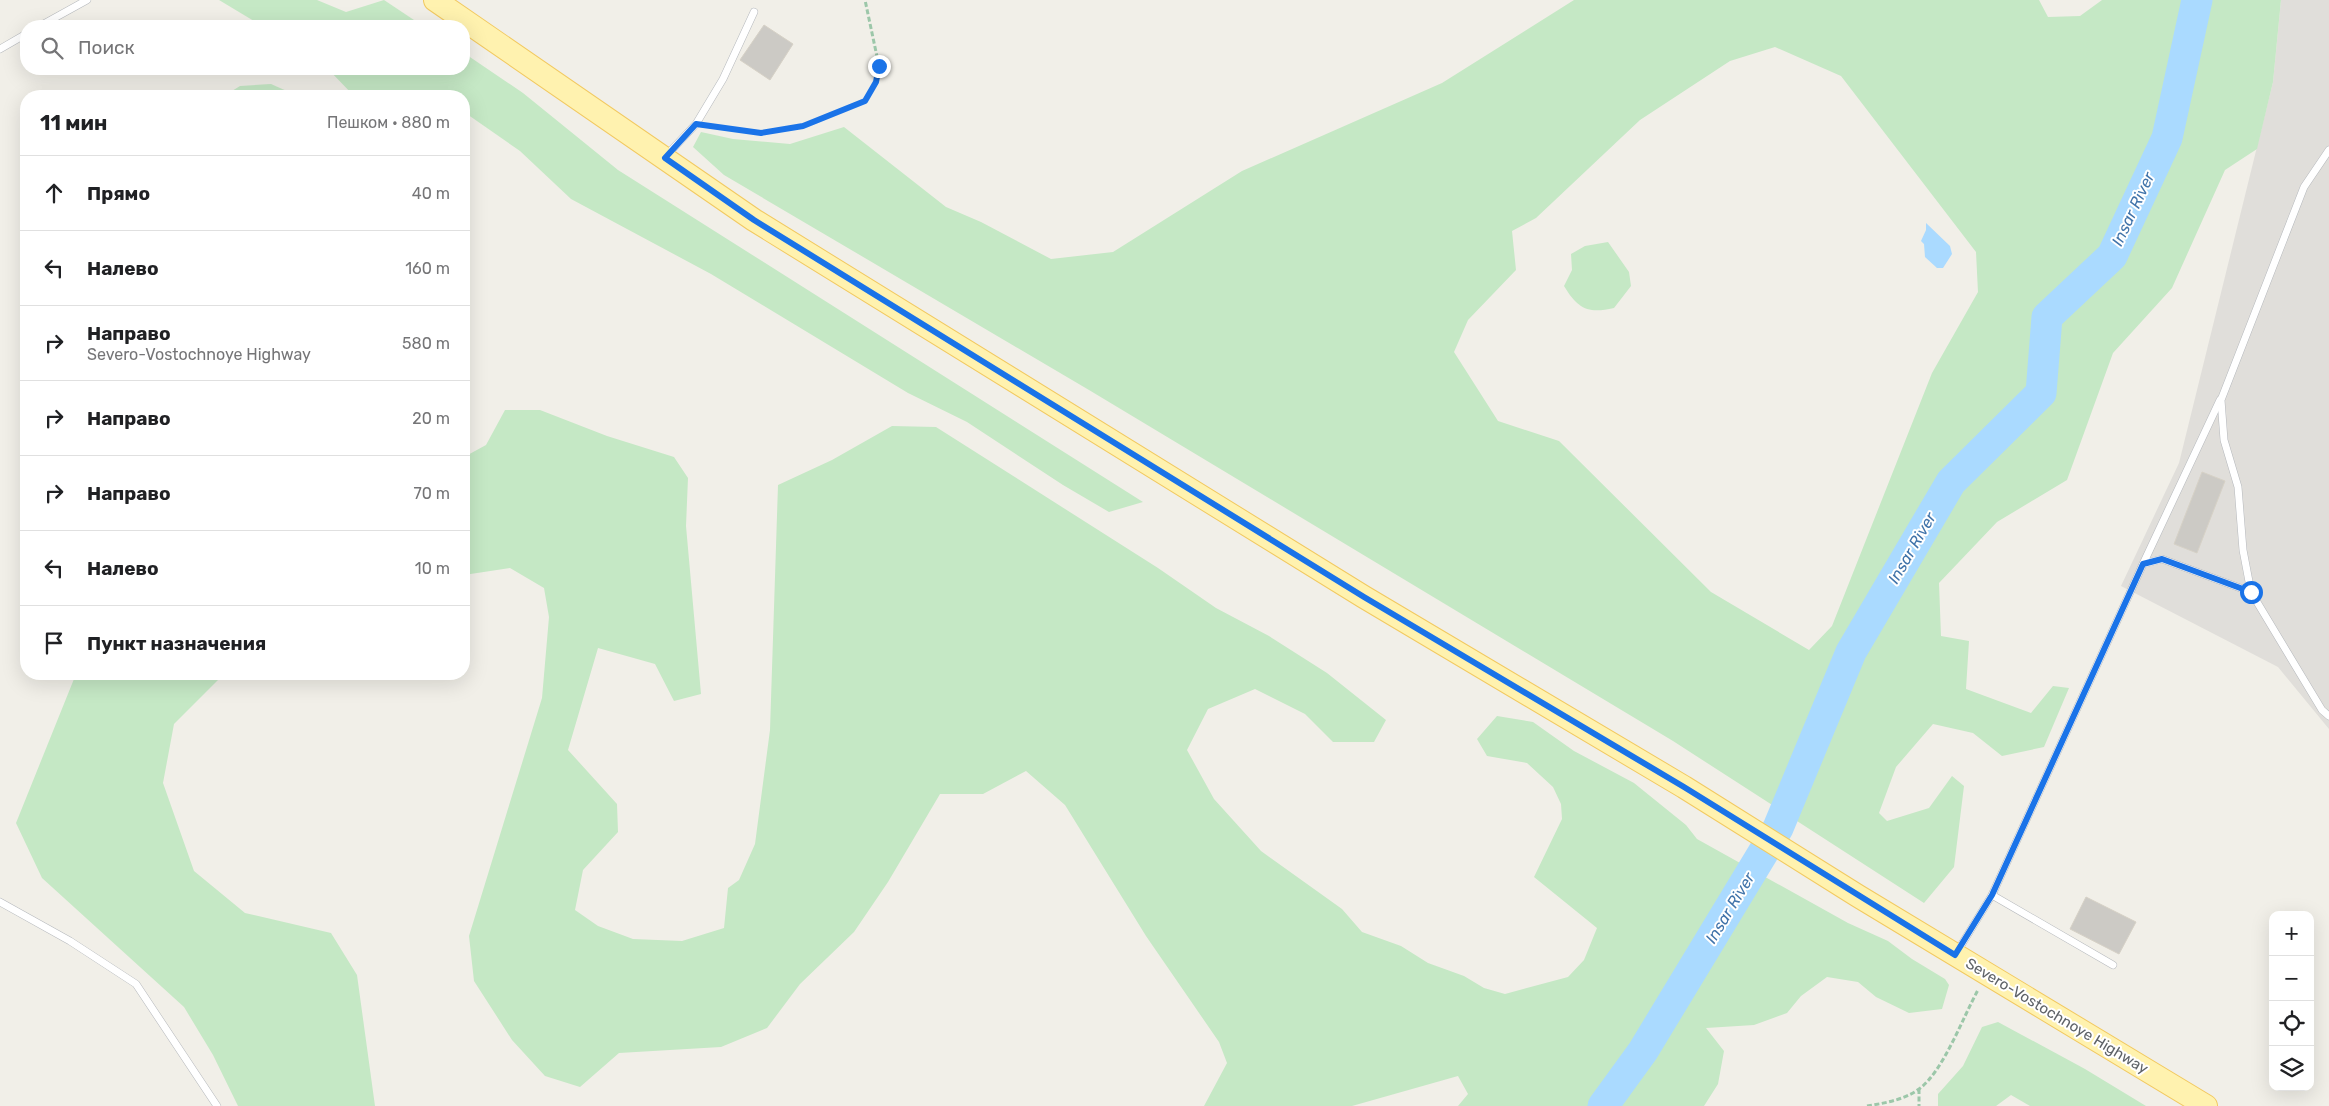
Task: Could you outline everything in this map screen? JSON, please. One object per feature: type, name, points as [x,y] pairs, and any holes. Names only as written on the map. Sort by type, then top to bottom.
[{"type":"main road","name":"Severo-Vostochnoye Highway","points":[[435,0],[464,20]]},
{"type":"main road","name":"Severo-Vostochnoye Highway","points":[[470,24],[754,220],[1364,597],[1684,787],[1858,896],[2206,1106]]},
{"type":"lane","points":[[51,20],[87,0]]},
{"type":"lane","points":[[665,158],[696,124],[723,79],[754,12]]},
{"type":"lane","points":[[0,49],[20,37]]},
{"type":"lane","points":[[1955,955],[1992,895],[2220,400],[2304,187],[2329,150]]},
{"type":"lane","points":[[2220,400],[2224,440],[2238,487],[2243,550],[2251,592],[2322,710],[2329,716]]},
{"type":"lane","points":[[2143,564],[2162,559],[2251,592]]},
{"type":"lane","points":[[1992,895],[2113,965]]},
{"type":"lane","points":[[0,902],[70,941],[136,984],[217,1106]]},
{"type":"path","points":[[696,124],[761,133],[803,126],[865,101],[876,82],[879,66],[865,0]]},
{"type":"path","points":[[1867,1106],[1896,1101],[1919,1089],[1939,1068],[1986,974]]},
{"type":"path","points":[[1919,1089],[1919,1106]]},
{"type":"shaded area","points":[[2281,0],[2329,0],[2329,729],[2278,667],[2121,586],[2179,463],[2273,82]]},
{"type":"green space","points":[[219,0],[317,0],[346,12],[384,0],[414,20],[252,20]]},
{"type":"green space","points":[[1574,0],[2039,0],[2048,17],[2080,16],[2102,0],[2281,0],[2273,82],[2257,149],[2225,170],[2172,288],[2113,353],[2067,480],[1997,522],[1939,583],[1941,636],[1969,641],[1966,689],[2031,713],[2053,686],[2069,688],[2044,747],[2002,756],[1973,733],[1933,724],[1896,767],[1879,813],[1887,821],[1929,808],[1952,776],[1964,786],[1954,867],[1924,903],[1673,741],[1089,390],[724,175],[693,147],[701,132],[733,139],[790,144],[844,127],[946,207],[981,222],[1051,259],[1113,252],[1242,171],[1442,83]],"holes":[[[1775,47],[1841,76],[1976,252],[1978,292],[1932,373],[1832,626],[1809,650],[1711,592],[1559,441],[1498,421],[1454,352],[1468,320],[1516,270],[1512,231],[1536,218],[1640,120],[1730,61]]]},
{"type":"green space","points":[[470,57],[523,93],[618,170],[1143,502],[1109,512],[1063,485],[967,422],[908,393],[711,274],[571,199],[520,151],[470,116],[470,90],[348,90],[334,75],[470,75]]},
{"type":"green space","points":[[271,84],[284,90],[234,90],[240,86]]},
{"type":"green space","points":[[1608,242],[1629,272],[1631,286],[1614,308],[1590,310],[1579,305],[1564,286],[1572,270],[1571,254],[1585,246]]},
{"type":"green space","points":[[505,410],[540,410],[607,436],[674,457],[688,478],[686,526],[701,694],[674,701],[655,664],[598,648],[568,750],[617,804],[618,832],[583,870],[575,910],[598,926],[633,939],[682,941],[724,928],[728,888],[739,880],[755,844],[770,730],[778,485],[832,460],[892,426],[936,427],[1158,568],[1216,608],[1269,636],[1327,673],[1386,720],[1374,742],[1333,742],[1305,714],[1255,689],[1208,709],[1187,750],[1214,799],[1261,851],[1342,909],[1362,932],[1401,946],[1428,963],[1464,976],[1484,988],[1505,994],[1568,977],[1584,960],[1597,928],[1534,877],[1562,819],[1561,804],[1553,787],[1527,763],[1487,756],[1477,739],[1497,716],[1533,722],[1574,751],[1634,783],[1686,825],[1697,839],[1848,923],[1888,941],[1912,959],[1945,979],[1949,985],[1942,1009],[1909,1013],[1876,997],[1858,982],[1827,977],[1801,996],[1787,1013],[1754,1025],[1706,1028],[1724,1051],[1718,1084],[1704,1106],[1458,1106],[1468,1094],[1458,1076],[1352,1106],[1204,1106],[1227,1063],[1219,1042],[1146,936],[1065,805],[1026,771],[983,794],[940,794],[888,882],[854,932],[800,984],[767,1028],[721,1047],[619,1053],[580,1087],[545,1076],[512,1040],[474,981],[469,936],[542,698],[549,617],[544,588],[510,568],[470,574],[470,454],[486,445]]},
{"type":"green space","points":[[74,680],[218,680],[174,724],[163,783],[194,871],[245,913],[331,933],[357,975],[375,1106],[238,1106],[213,1055],[184,1007],[42,878],[16,823]]},
{"type":"green space","points":[[1998,1022],[2085,1069],[2146,1106],[2030,1106],[2011,1095],[1996,1106],[1938,1106],[1938,1094],[1963,1066],[1982,1027]]},
{"type":"water","points":[[1926,223],[1950,246],[1952,254],[1943,268],[1937,268],[1925,257],[1924,244],[1921,241],[1926,230]]},
{"type":"building","points":[[764,25],[793,44],[770,80],[740,60]]},
{"type":"building","points":[[2202,472],[2225,481],[2197,553],[2174,544]]},
{"type":"building","points":[[2086,897],[2136,922],[2119,954],[2070,929]]},
{"type":"waterway","name":"Insar River","points":[[1603,1106],[1643,1051],[1778,828],[1851,652],[1951,482],[2041,393],[2047,317],[2112,256],[2167,138],[2197,0]]},
{"type":"route","points":[[879,66],[876,82],[865,101],[803,126],[761,133],[696,124],[665,158],[754,220],[1364,597],[1684,787],[1955,955],[1992,895],[2143,564],[2162,559],[2251,592]]}]
